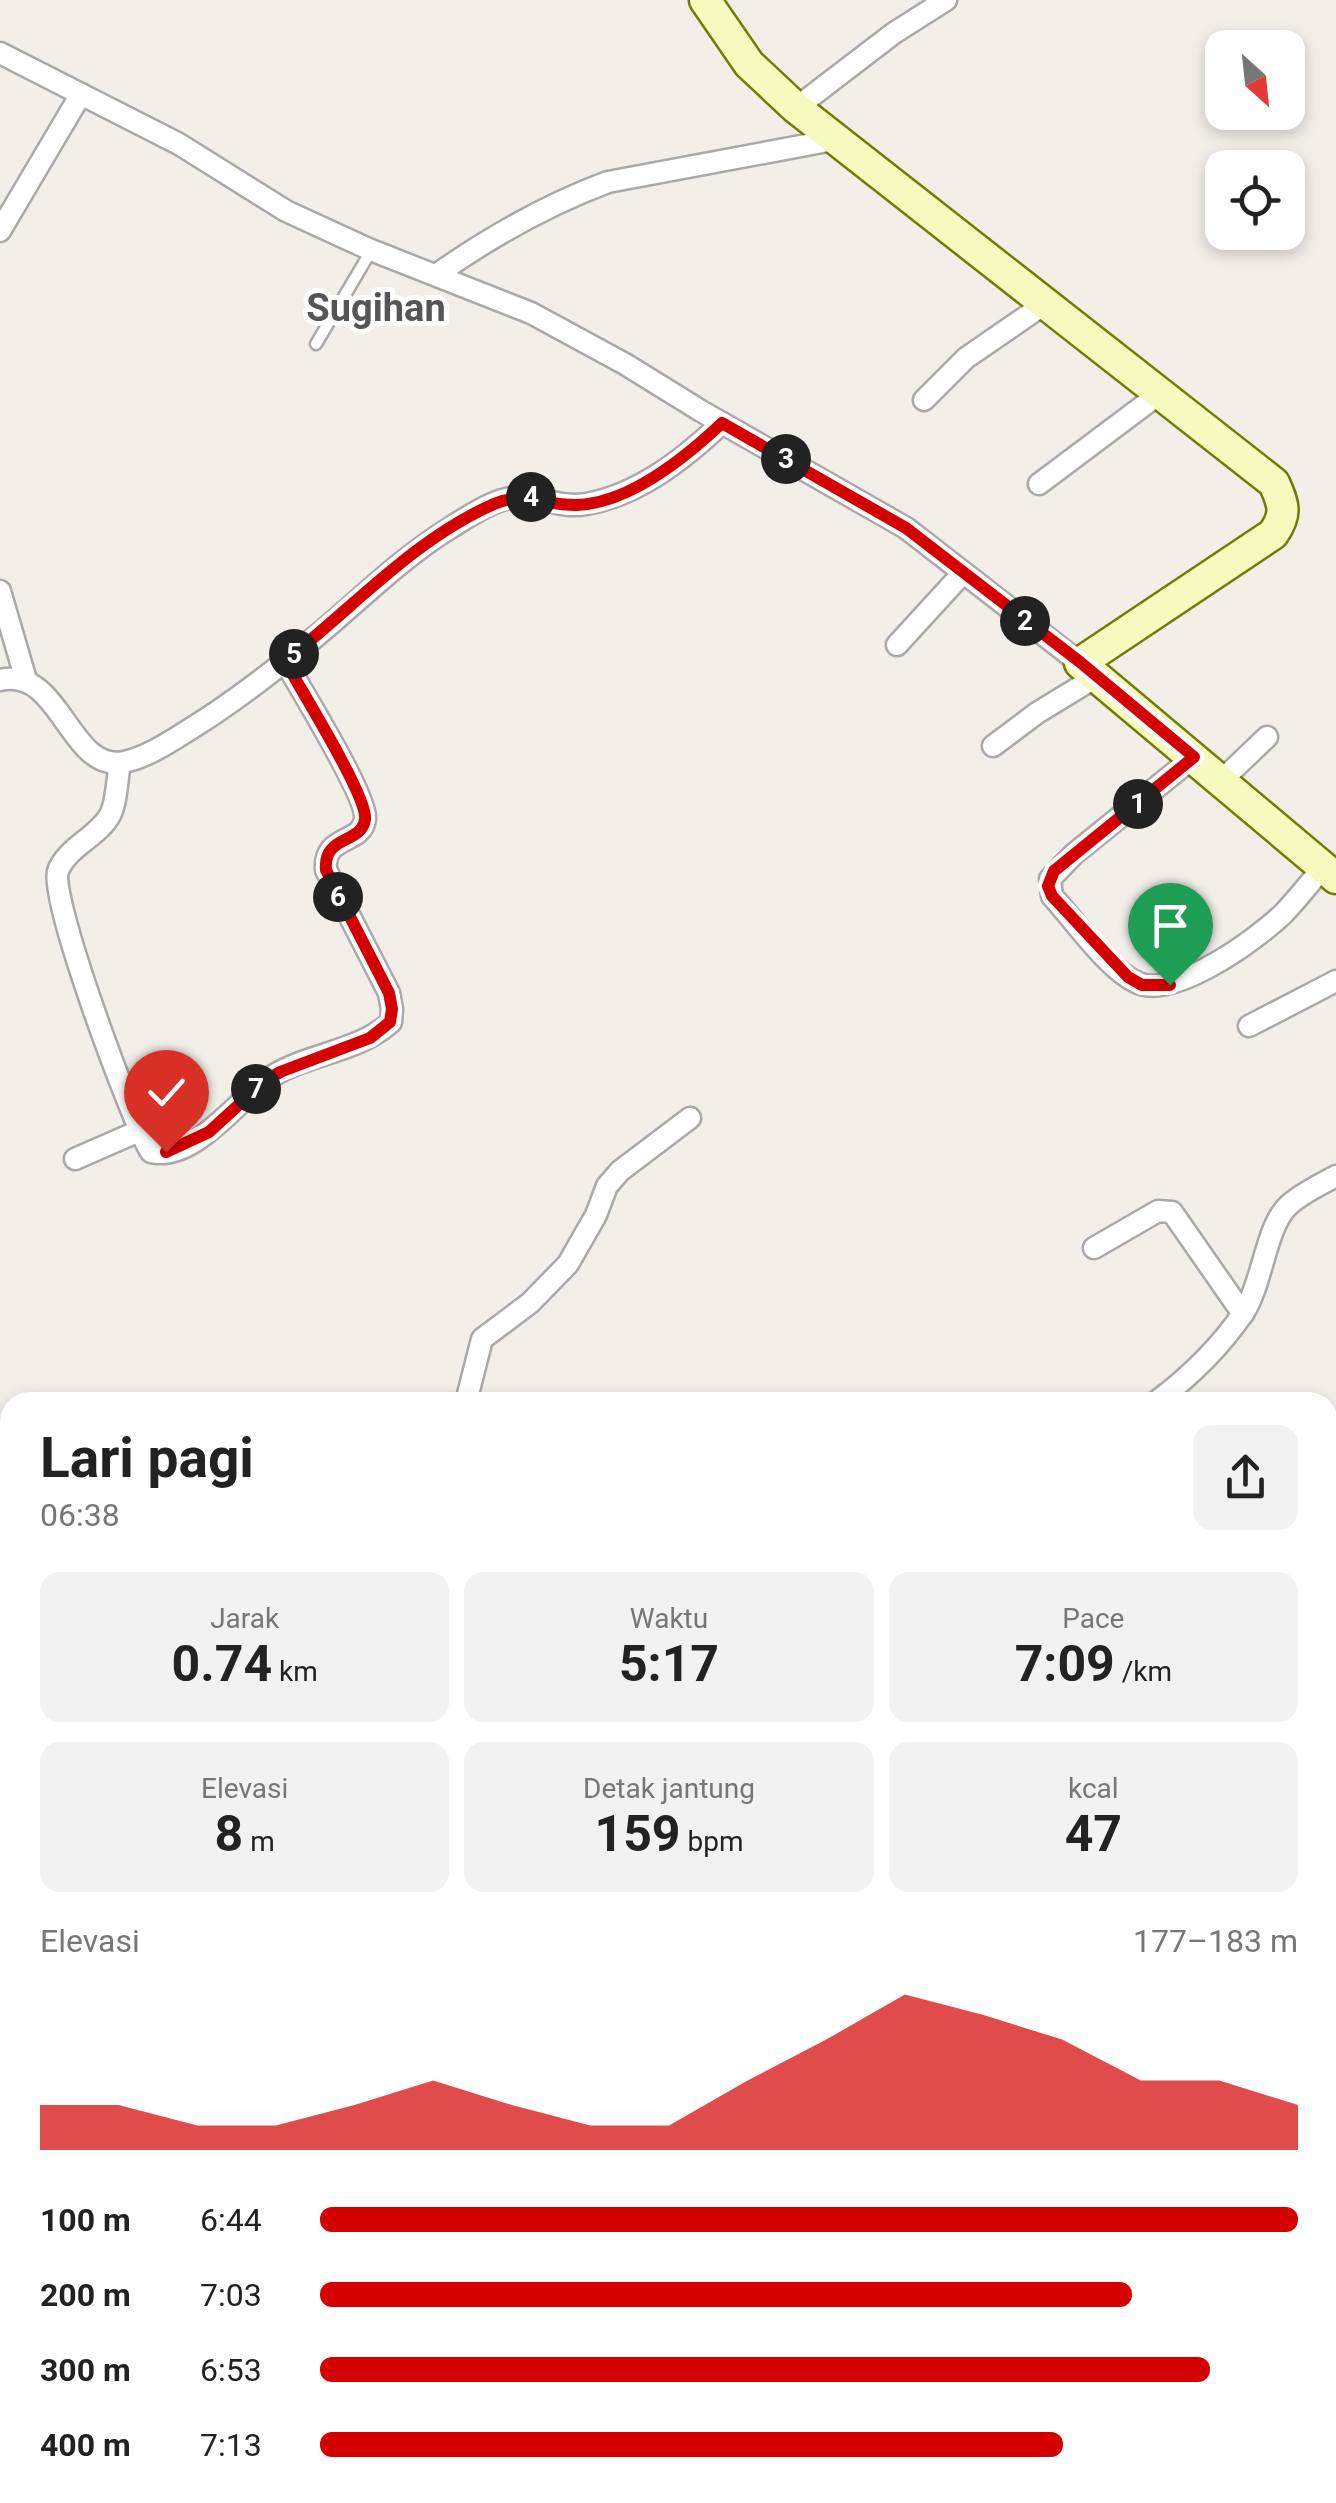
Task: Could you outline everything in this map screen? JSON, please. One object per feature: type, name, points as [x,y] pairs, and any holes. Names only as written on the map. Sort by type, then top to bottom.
[{"type":"street","points":[[705,0],[749,64],[796,108],[1274,483],[1284,505],[1284,519],[1273,534],[1088,670],[993,746]]},
{"type":"street","points":[[796,108],[894,32],[946,0]]},
{"type":"street","points":[[0,53],[179,144],[286,211],[371,250],[531,313],[906,528],[1088,670],[1194,757],[1222,780],[1330,872],[1276,920],[1208,968],[1170,985],[1142,985],[1128,977],[1052,896],[1050,878],[1194,757]]},
{"type":"street","points":[[0,232],[81,94]]},
{"type":"street","points":[[436,275],[508,228],[608,182],[833,140]]},
{"type":"street","points":[[924,400],[966,358],[1046,302]]},
{"type":"street","points":[[1039,484],[1159,394]]},
{"type":"street","points":[[0,680],[26,680],[47,698],[97,756],[120,763],[148,753],[194,727],[285,661],[398,566],[469,517],[520,496],[574,505],[604,499],[663,471],[690,453],[722,423]]},
{"type":"street","points":[[896,645],[962,574]]},
{"type":"street","points":[[0,591],[26,680]]},
{"type":"street","points":[[120,763],[110,816],[64,861],[56,877],[68,936],[139,1132],[150,1152],[156,1154],[179,1148],[209,1132],[280,1072],[370,1038],[390,1022],[389,993],[326,870],[329,850],[361,830],[366,822],[365,812],[285,661]]},
{"type":"street","points":[[1222,780],[1267,737]]},
{"type":"street","points":[[1249,1026],[1336,981]]},
{"type":"street","points":[[469,1392],[482,1340],[530,1303],[568,1264],[596,1215],[606,1186],[690,1118]]},
{"type":"street","points":[[76,1159],[139,1132]]},
{"type":"street","points":[[1168,1392],[1190,1374],[1243,1314],[1260,1279],[1279,1217],[1298,1198],[1336,1176]]},
{"type":"street","points":[[1094,1248],[1158,1211],[1172,1212],[1243,1314]]},
{"type":"lane","points":[[316,344],[371,250]]},
{"type":"district","name":"Sugihan","points":[[376,308]]},
{"type":"route","points":[[166,1152],[209,1132],[280,1072],[370,1038],[390,1022],[389,993],[326,870],[329,850],[361,830],[366,822],[365,812],[285,661],[398,566],[488,506],[520,496],[574,505],[604,499],[663,471],[690,453],[722,423],[906,528],[1080,662],[1194,757],[1054,871],[1048,886],[1052,896],[1128,977],[1142,985],[1170,985]]}]
